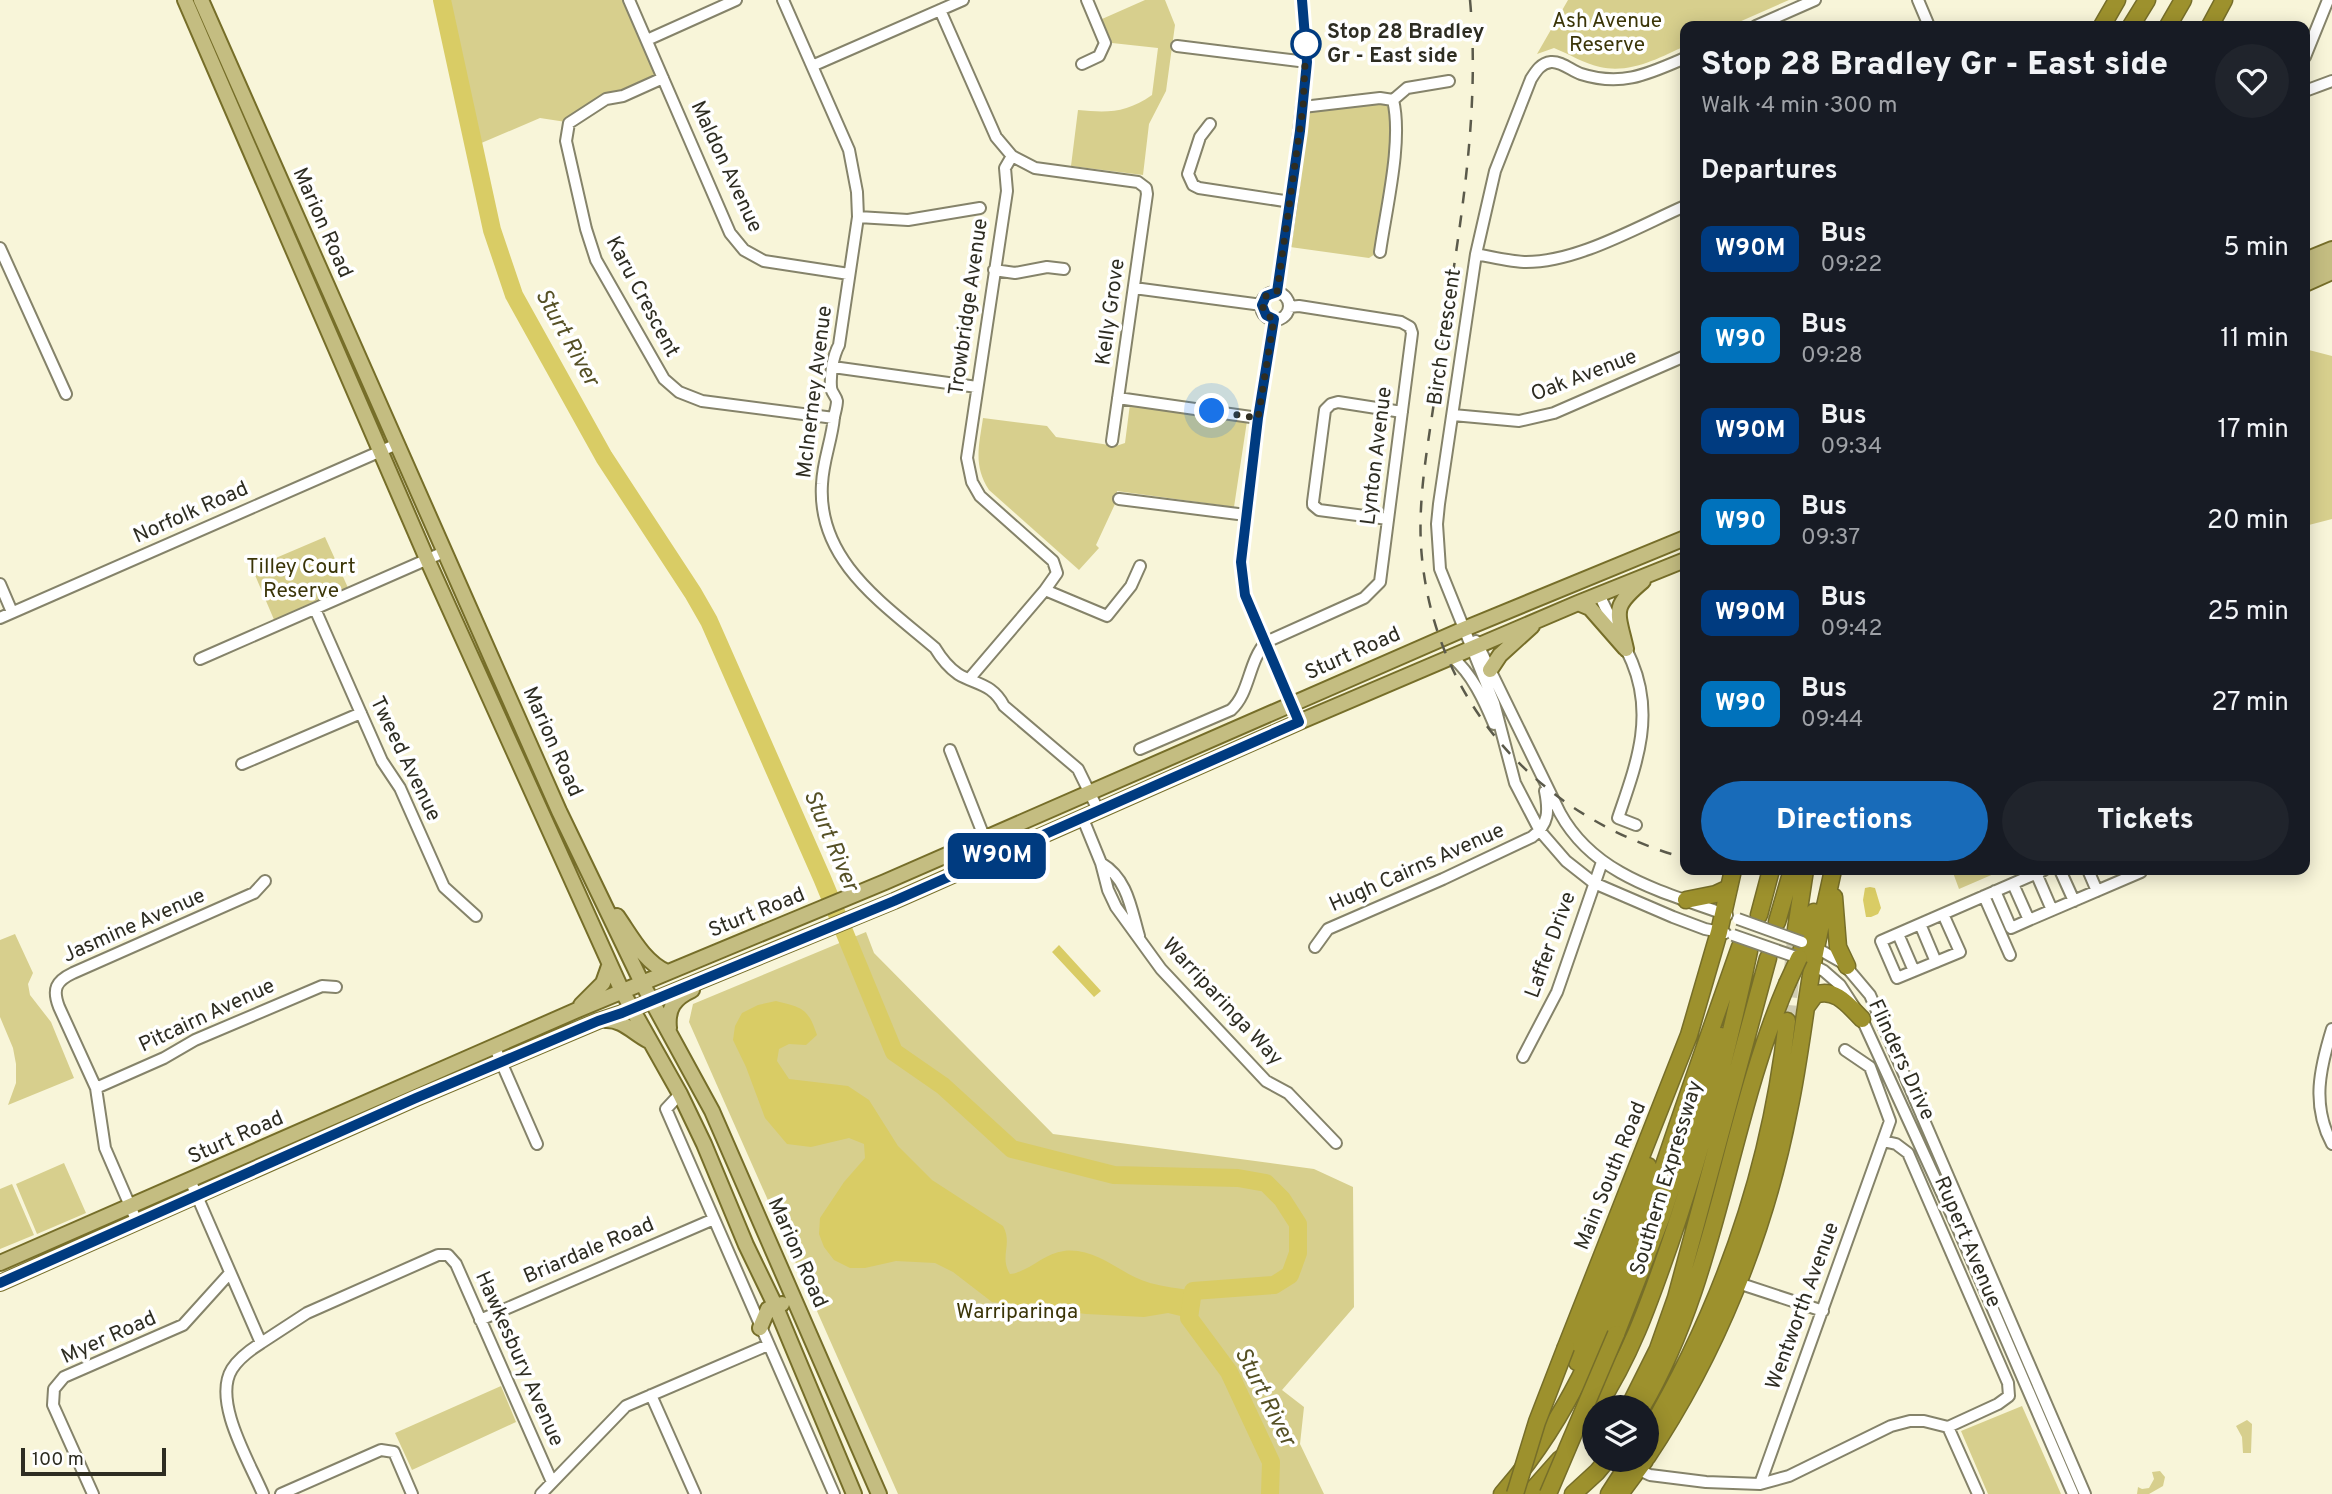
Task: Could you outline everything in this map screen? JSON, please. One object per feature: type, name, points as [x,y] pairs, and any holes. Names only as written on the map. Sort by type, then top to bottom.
[{"type":"highway","points":[[2104,21],[2115,0]]},
{"type":"highway","points":[[2134,21],[2144,0]]},
{"type":"highway","points":[[2170,21],[2182,0]]},
{"type":"highway","points":[[2213,21],[2224,0]]},
{"type":"highway","name":"Main South Road","points":[[1515,1494],[1537,1422],[1689,1035],[1735,941],[1743,915],[1729,888],[1732,875]]},
{"type":"highway","points":[[1743,915],[1767,875]]},
{"type":"highway","points":[[1777,922],[1791,875]]},
{"type":"highway","points":[[1659,1434],[1692,1384],[1738,1283],[1768,1193],[1789,1112],[1806,1008],[1805,875]]},
{"type":"highway","points":[[1649,1395],[1665,1366],[1692,1298],[1755,1070],[1805,958],[1831,875]]},
{"type":"highway","points":[[1833,875],[1838,950],[1847,966]]},
{"type":"highway","points":[[1686,900],[1716,894],[1729,888]]},
{"type":"highway","points":[[1548,1494],[1616,1334],[1662,1216],[1735,941]]},
{"type":"highway","points":[[1502,1494],[1559,1415],[1593,1350],[1641,1230],[1735,941]]},
{"type":"highway","name":"Southern Expressway","points":[[1605,1395],[1625,1363],[1642,1325],[1707,1126],[1731,1038],[1735,941]]},
{"type":"highway","name":"Southern Expressway","points":[[1635,1395],[1658,1349],[1676,1298],[1768,958]]},
{"type":"highway","points":[[1806,1008],[1812,996],[1829,992],[1870,1015]]},
{"type":"highway","points":[[1659,1413],[1692,1352],[1739,1237],[1768,1133],[1780,1019]]},
{"type":"highway","points":[[1494,1494],[1522,1463],[1572,1374],[1621,1246],[1689,1035]]},
{"type":"highway","points":[[1529,1494],[1554,1468],[1582,1428]]},
{"type":"highway","points":[[1567,1494],[1584,1472]]},
{"type":"highway","points":[[1573,1494],[1597,1472]]},
{"type":"highway","points":[[1609,1494],[1630,1472]]},
{"type":"highway","points":[[1620,1494],[1634,1472]]},
{"type":"main road","name":"Marion Road","points":[[185,0],[427,559],[622,992],[705,1144],[854,1494]]},
{"type":"main road","name":"Marion Road","points":[[201,0],[498,673],[642,983],[712,1111],[879,1494]]},
{"type":"main road","points":[[2310,258],[2332,249]]},
{"type":"main road","points":[[2310,270],[2332,260]]},
{"type":"main road","points":[[2310,282],[2332,272]]},
{"type":"main road","name":"Sturt Road","points":[[498,1054],[575,1011],[855,895],[1464,629],[1680,540]]},
{"type":"main road","name":"Sturt Road","points":[[0,1263],[190,1180],[498,1054],[631,1009],[825,930],[1299,722],[1541,618],[1680,562]]},
{"type":"main road","points":[[1626,649],[1618,615],[1619,605],[1625,596],[1652,573]]},
{"type":"main road","points":[[1578,603],[1590,608],[1626,649]]},
{"type":"main road","points":[[1490,670],[1500,655],[1541,618]]},
{"type":"main road","points":[[497,710],[498,673]]},
{"type":"main road","points":[[593,880],[646,957],[657,968],[667,972]]},
{"type":"main road","points":[[669,1033],[669,1010],[679,997],[764,955]]},
{"type":"main road","points":[[575,1011],[603,983],[610,966]]},
{"type":"main road","points":[[598,1021],[621,1022],[650,1041]]},
{"type":"main road","name":"Sturt Road","points":[[0,1283],[197,1196],[412,1091]]},
{"type":"main road","points":[[760,1328],[766,1312],[775,1305],[786,1304],[799,1311]]},
{"type":"main road","points":[[826,1431],[828,1405],[833,1401],[839,1403]]},
{"type":"street","name":"Maldon Avenue","points":[[629,0],[730,233],[744,250],[764,261],[849,274]]},
{"type":"street","points":[[647,40],[736,0]]},
{"type":"street","name":"McInerney Avenue","points":[[783,0],[849,150],[857,192],[858,217],[830,389],[837,400],[833,435],[828,442],[821,486],[825,519],[835,547],[859,582],[935,648],[942,659],[959,674],[982,683],[1004,706],[1078,769],[1099,811]]},
{"type":"street","points":[[812,66],[963,0]]},
{"type":"street","points":[[1082,64],[1099,56],[1105,43],[1087,0]]},
{"type":"street","points":[[1277,292],[1291,202],[1307,62],[1302,0]]},
{"type":"street","points":[[1917,0],[1927,21]]},
{"type":"street","points":[[2310,45],[2328,0]]},
{"type":"street","points":[[1767,21],[1810,1]]},
{"type":"street","points":[[940,10],[996,137],[1012,156]]},
{"type":"street","points":[[1177,46],[1307,62]]},
{"type":"street","name":"Birch Crescent","points":[[1475,647],[1464,629],[1440,569],[1437,545],[1439,504],[1476,254],[1495,171],[1531,79],[1539,67],[1549,62],[1558,62],[1576,72],[1601,80],[1624,80],[1653,72],[1680,60]]},
{"type":"street","name":"Karu Crescent","points":[[663,78],[623,96],[606,99],[569,123],[566,141],[586,229],[596,260],[664,379],[679,393],[702,401],[834,418]]},
{"type":"street","points":[[1303,107],[1380,98],[1392,100],[1407,88],[1449,81]]},
{"type":"street","points":[[2310,89],[2332,81]]},
{"type":"street","points":[[1380,252],[1396,118],[1392,100]]},
{"type":"street","points":[[1210,124],[1200,137],[1188,174],[1193,185],[1291,202]]},
{"type":"street","name":"Kelly Grove","points":[[1012,156],[1035,168],[1138,182],[1146,188],[1112,441]]},
{"type":"street","name":"Trowbridge Avenue","points":[[1012,156],[1004,168],[1007,191],[968,445],[968,470],[980,496],[1053,561],[1057,573],[1045,590]]},
{"type":"street","points":[[858,217],[908,220],[980,208]]},
{"type":"street","points":[[1476,254],[1522,262],[1554,260],[1578,253],[1680,208]]},
{"type":"street","points":[[0,247],[66,394]]},
{"type":"street","points":[[994,270],[1016,273],[1047,267],[1064,269]]},
{"type":"street","points":[[1134,288],[1262,305]]},
{"type":"street","points":[[1277,292],[1287,298],[1289,307],[1285,315],[1274,319],[1266,315],[1262,305],[1266,296],[1277,292]]},
{"type":"street","name":"Lynton Avenue","points":[[1266,642],[1364,598],[1373,592],[1380,582],[1412,339],[1410,327],[1401,322],[1299,306],[1289,307]]},
{"type":"street","points":[[1274,319],[1258,418],[1241,562],[1245,595],[1299,722]]},
{"type":"street","name":"Oak Avenue","points":[[1453,415],[1519,421],[1553,413],[1680,358]]},
{"type":"street","points":[[833,368],[977,387]]},
{"type":"street","points":[[1118,398],[1258,418]]},
{"type":"street","points":[[1388,519],[1319,510],[1313,506],[1325,410],[1338,402],[1402,412]]},
{"type":"street","name":"Norfolk Road","points":[[0,618],[397,444]]},
{"type":"street","points":[[1119,499],[1246,515]]},
{"type":"street","points":[[200,659],[444,552]]},
{"type":"street","points":[[970,678],[1045,590],[1107,617],[1131,586],[1140,566]]},
{"type":"street","points":[[0,584],[12,612]]},
{"type":"street","points":[[1599,594],[1626,649],[1638,682],[1642,730],[1638,756],[1618,818],[1636,825]]},
{"type":"street","name":"Tweed Avenue","points":[[315,609],[382,761],[400,788],[444,887],[476,916]]},
{"type":"street","points":[[1140,749],[1231,710],[1238,704],[1255,655],[1266,642]]},
{"type":"street","name":"Flinders Drive","points":[[1475,647],[1490,670],[1566,823],[1583,845],[1602,862],[1629,878],[1686,900],[1743,915],[1805,958],[1870,1015],[1965,1221],[2073,1494]]},
{"type":"street","name":"Flinders Drive","points":[[1475,647],[1520,794],[1540,831],[1566,861],[1594,883],[1735,941],[1805,958],[1836,957],[1847,966],[1866,989],[1870,1015],[1902,1106],[1938,1183],[1965,1221]]},
{"type":"street","points":[[1452,657],[1481,696],[1504,746]]},
{"type":"street","points":[[242,764],[361,713]]},
{"type":"street","points":[[950,750],[985,839]]},
{"type":"street","points":[[1540,831],[1545,825],[1548,812],[1543,779]]},
{"type":"street","name":"Warriparinga Way","points":[[1083,819],[1116,907],[1161,969],[1266,1081],[1288,1093],[1336,1143]]},
{"type":"street","name":"Hugh Cairns Avenue","points":[[1315,947],[1328,929],[1517,845],[1540,831],[1566,823]]},
{"type":"street","name":"Laffer Drive","points":[[1523,1057],[1557,992],[1602,862]]},
{"type":"street","name":"Warriparinga Way","points":[[1101,863],[1116,874],[1126,891],[1141,942]]},
{"type":"street","points":[[1943,914],[1960,952],[1897,978],[1881,941],[1898,934],[1920,924],[1943,914],[1989,894],[2013,884],[2033,875]]},
{"type":"street","points":[[2041,875],[2052,910]]},
{"type":"street","points":[[2062,875],[2074,901]]},
{"type":"street","points":[[2090,875],[2097,891]]},
{"type":"street","points":[[2116,875],[2119,881]]},
{"type":"street","points":[[1989,894],[2011,928],[2132,875]]},
{"type":"street","name":"Jasmine Avenue","points":[[136,1222],[105,1148],[96,1088],[55,996],[55,986],[74,973],[254,893],[265,881]]},
{"type":"street","points":[[2013,884],[2029,920]]},
{"type":"street","points":[[1989,894],[2010,955]]},
{"type":"street","points":[[1920,924],[1936,961]]},
{"type":"street","points":[[1898,934],[1914,971]]},
{"type":"street","name":"Pitcairn Avenue","points":[[96,1088],[164,1058],[195,1040],[322,986],[336,987]]},
{"type":"street","points":[[2332,1029],[2322,1067],[2319,1092],[2323,1122],[2332,1144]]},
{"type":"street","points":[[1845,1050],[1870,1068],[1890,1121]]},
{"type":"street","points":[[498,1054],[537,1144]]},
{"type":"street","points":[[680,1094],[666,1109],[834,1494]]},
{"type":"street","points":[[1883,1141],[1890,1121],[1902,1106]]},
{"type":"street","name":"Rupert Avenue","points":[[1883,1141],[1896,1144],[1908,1153],[2008,1383],[2009,1396],[2002,1402],[1948,1427]]},
{"type":"street","name":"Wentworth Avenue","points":[[1760,1485],[1883,1141]]},
{"type":"street","points":[[190,1180],[261,1343],[244,1355],[232,1369],[226,1383],[226,1397],[229,1414],[263,1494]]},
{"type":"street","points":[[1925,1193],[1938,1183]]},
{"type":"street","name":"Briardale Road","points":[[480,1320],[714,1219]]},
{"type":"street","name":"Hawkesbury Avenue","points":[[261,1343],[307,1313],[438,1255],[448,1255],[456,1264],[552,1482]]},
{"type":"street","name":"Myer Road","points":[[93,1494],[53,1405],[54,1390],[64,1377],[183,1325],[230,1273]]},
{"type":"street","points":[[1738,1283],[1823,1311]]},
{"type":"street","points":[[541,1494],[626,1406],[768,1345]]},
{"type":"street","name":"Flinders Drive","points":[[2017,1351],[2085,1494]]},
{"type":"street","points":[[651,1395],[695,1494]]},
{"type":"street","points":[[1648,1472],[1650,1475],[1706,1482],[1760,1485],[1789,1476],[1891,1426],[1924,1420],[1948,1427],[1978,1494]]},
{"type":"street","points":[[281,1494],[381,1450],[394,1452],[412,1494]]},
{"type":"street","points":[[1705,1494],[1706,1482]]},
{"type":"green space","points":[[447,0],[626,0],[660,76],[566,122],[540,118],[479,144]]},
{"type":"green space","points":[[1145,0],[1165,0],[1175,25],[1166,91],[1149,124],[1143,175],[1071,166],[1078,110],[1117,110],[1134,105],[1152,95],[1158,48],[1112,43],[1102,19]]},
{"type":"green space","name":"Ash Avenue Reserve","points":[[1568,0],[1789,0],[1741,21],[1680,21],[1680,48],[1633,67],[1600,67],[1554,48],[1537,54]]},
{"type":"green space","points":[[1391,101],[1391,153],[1378,252],[1369,258],[1290,247],[1309,110]]},
{"type":"green space","points":[[2310,350],[2332,356],[2332,519],[2310,525]]},
{"type":"green space","points":[[1130,404],[1247,421],[1234,507],[1117,491],[1115,504],[1096,545],[1099,548],[1079,570],[989,490],[979,464],[983,418],[1047,426],[1056,437],[1116,446],[1125,443]]},
{"type":"green space","name":"Tilley Court Reserve","points":[[325,537],[349,590],[275,622],[252,568]]},
{"type":"green space","points":[[1954,875],[1991,875],[1959,889]]},
{"type":"green space","name":"Warriparinga","points":[[866,932],[874,953],[1053,1134],[1314,1169],[1353,1187],[1354,1307],[1282,1390],[1304,1407],[1300,1444],[1324,1494],[898,1494],[689,1022],[693,1004]]},
{"type":"green space","points":[[15,934],[33,973],[28,984],[30,995],[51,1022],[74,1078],[8,1105],[16,1083],[16,1064],[13,1048],[0,1017],[0,940]]},
{"type":"green space","points":[[64,1163],[86,1213],[37,1234],[16,1184]]},
{"type":"green space","points":[[12,1184],[34,1235],[0,1249],[0,1189]]},
{"type":"green space","points":[[501,1386],[516,1422],[412,1470],[395,1433]]},
{"type":"green space","points":[[2022,1406],[2061,1494],[1988,1494],[1961,1431]]},
{"type":"green space","points":[[2247,1420],[2252,1424],[2251,1453],[2243,1453],[2242,1437],[2236,1426]]},
{"type":"green space","points":[[2160,1471],[2165,1477],[2163,1486],[2149,1494],[2137,1494],[2138,1487],[2149,1488],[2154,1479],[2152,1472]]},
{"type":"shaded area","points":[[1865,888],[1875,888],[1881,908],[1878,914],[1866,917],[1863,900]]},
{"type":"shaded area","points":[[1059,945],[1101,991],[1094,997],[1052,952]]},
{"type":"shaded area","points":[[776,1001],[803,1010],[811,1019],[817,1035],[806,1045],[789,1044],[779,1049],[777,1061],[789,1079],[848,1086],[869,1100],[898,1146],[932,1180],[1003,1226],[1007,1239],[1006,1262],[1010,1274],[1024,1270],[1057,1252],[1087,1253],[1150,1283],[1193,1291],[1189,1318],[1168,1313],[1144,1317],[1086,1314],[992,1302],[953,1272],[935,1263],[896,1261],[865,1268],[850,1268],[834,1260],[824,1247],[819,1234],[820,1218],[844,1182],[865,1158],[864,1144],[849,1138],[811,1147],[787,1144],[765,1118],[733,1040],[735,1026],[742,1013],[758,1005]]},
{"type":"waterway","name":"Sturt River","points":[[442,0],[492,230],[514,295],[604,457],[709,621],[822,878],[894,1052],[943,1086],[1012,1149],[1114,1175],[1238,1178],[1266,1183],[1282,1199],[1298,1224],[1298,1253],[1290,1275],[1274,1285],[1193,1291],[1189,1318],[1229,1372],[1271,1462],[1270,1494]]},
{"type":"tunnel","points":[[1787,1021],[1796,929]]},
{"type":"railway","points":[[1470,0],[1473,49],[1469,146],[1421,506],[1421,546],[1429,602],[1446,654],[1470,702],[1502,745],[1540,782],[1584,814],[1632,839],[1680,856]]},
{"type":"bus line","name":"W90M","points":[[0,1283],[416,1098],[894,901],[1299,722],[1245,595],[1241,562],[1258,418],[1274,319],[1266,315],[1262,305],[1266,296],[1277,292],[1303,107],[1307,62],[1302,0]]},
{"type":"place","name":"Stop 28 Bradley Gr - East side","points":[[1306,44]]},
{"type":"route","points":[[1212,411],[1258,418],[1274,319],[1266,315],[1262,305],[1266,296],[1277,292],[1303,107],[1306,44]]}]
